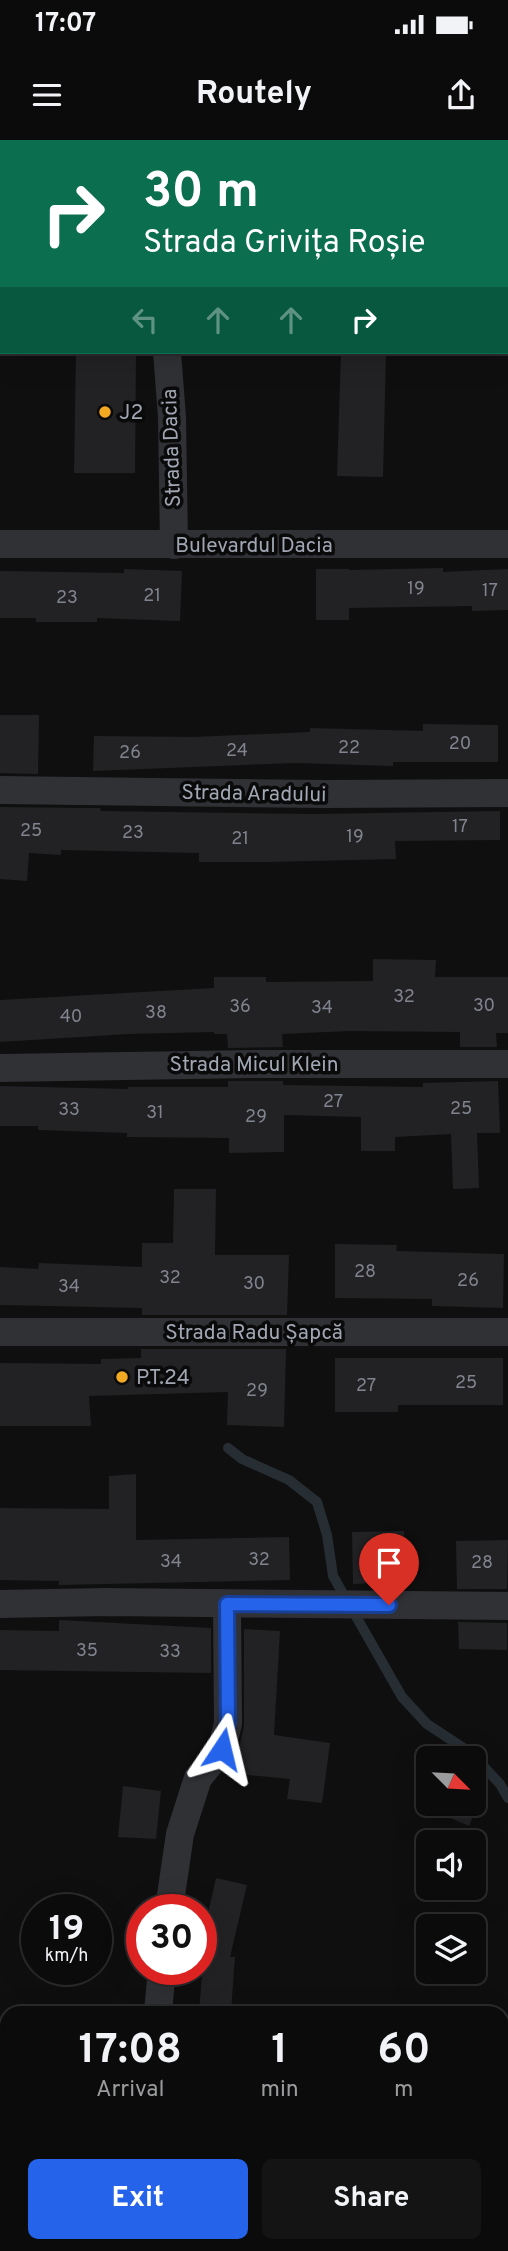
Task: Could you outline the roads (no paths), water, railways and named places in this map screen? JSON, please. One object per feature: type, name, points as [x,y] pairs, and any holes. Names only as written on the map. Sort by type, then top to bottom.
[{"type":"street","name":"Strada Dacia","points":[[167,354],[172,418],[174,545]]},
{"type":"street","name":"Bulevardul Dacia","points":[[0,544],[508,544]]},
{"type":"street","name":"Strada Aradului","points":[[0,790],[508,793]]},
{"type":"street","name":"Strada Micul Klein","points":[[0,1068],[508,1064]]},
{"type":"street","name":"Strada Radu Șapcă","points":[[0,1332],[508,1332]]},
{"type":"street","points":[[0,1604],[105,1602],[508,1606]]},
{"type":"street","points":[[171,1894],[180,1834],[198,1778],[222,1749],[228,1723],[227,1604]]},
{"type":"street","points":[[159,2006],[161,1985]]},
{"type":"waterway","points":[[228,1448],[242,1459],[289,1480],[317,1502],[327,1535],[333,1576],[402,1697],[427,1724],[471,1753],[500,1784],[508,1798]]},
{"type":"place","name":"J2","points":[[105,412]]},
{"type":"place","name":"P.T.24","points":[[122,1377]]}]
